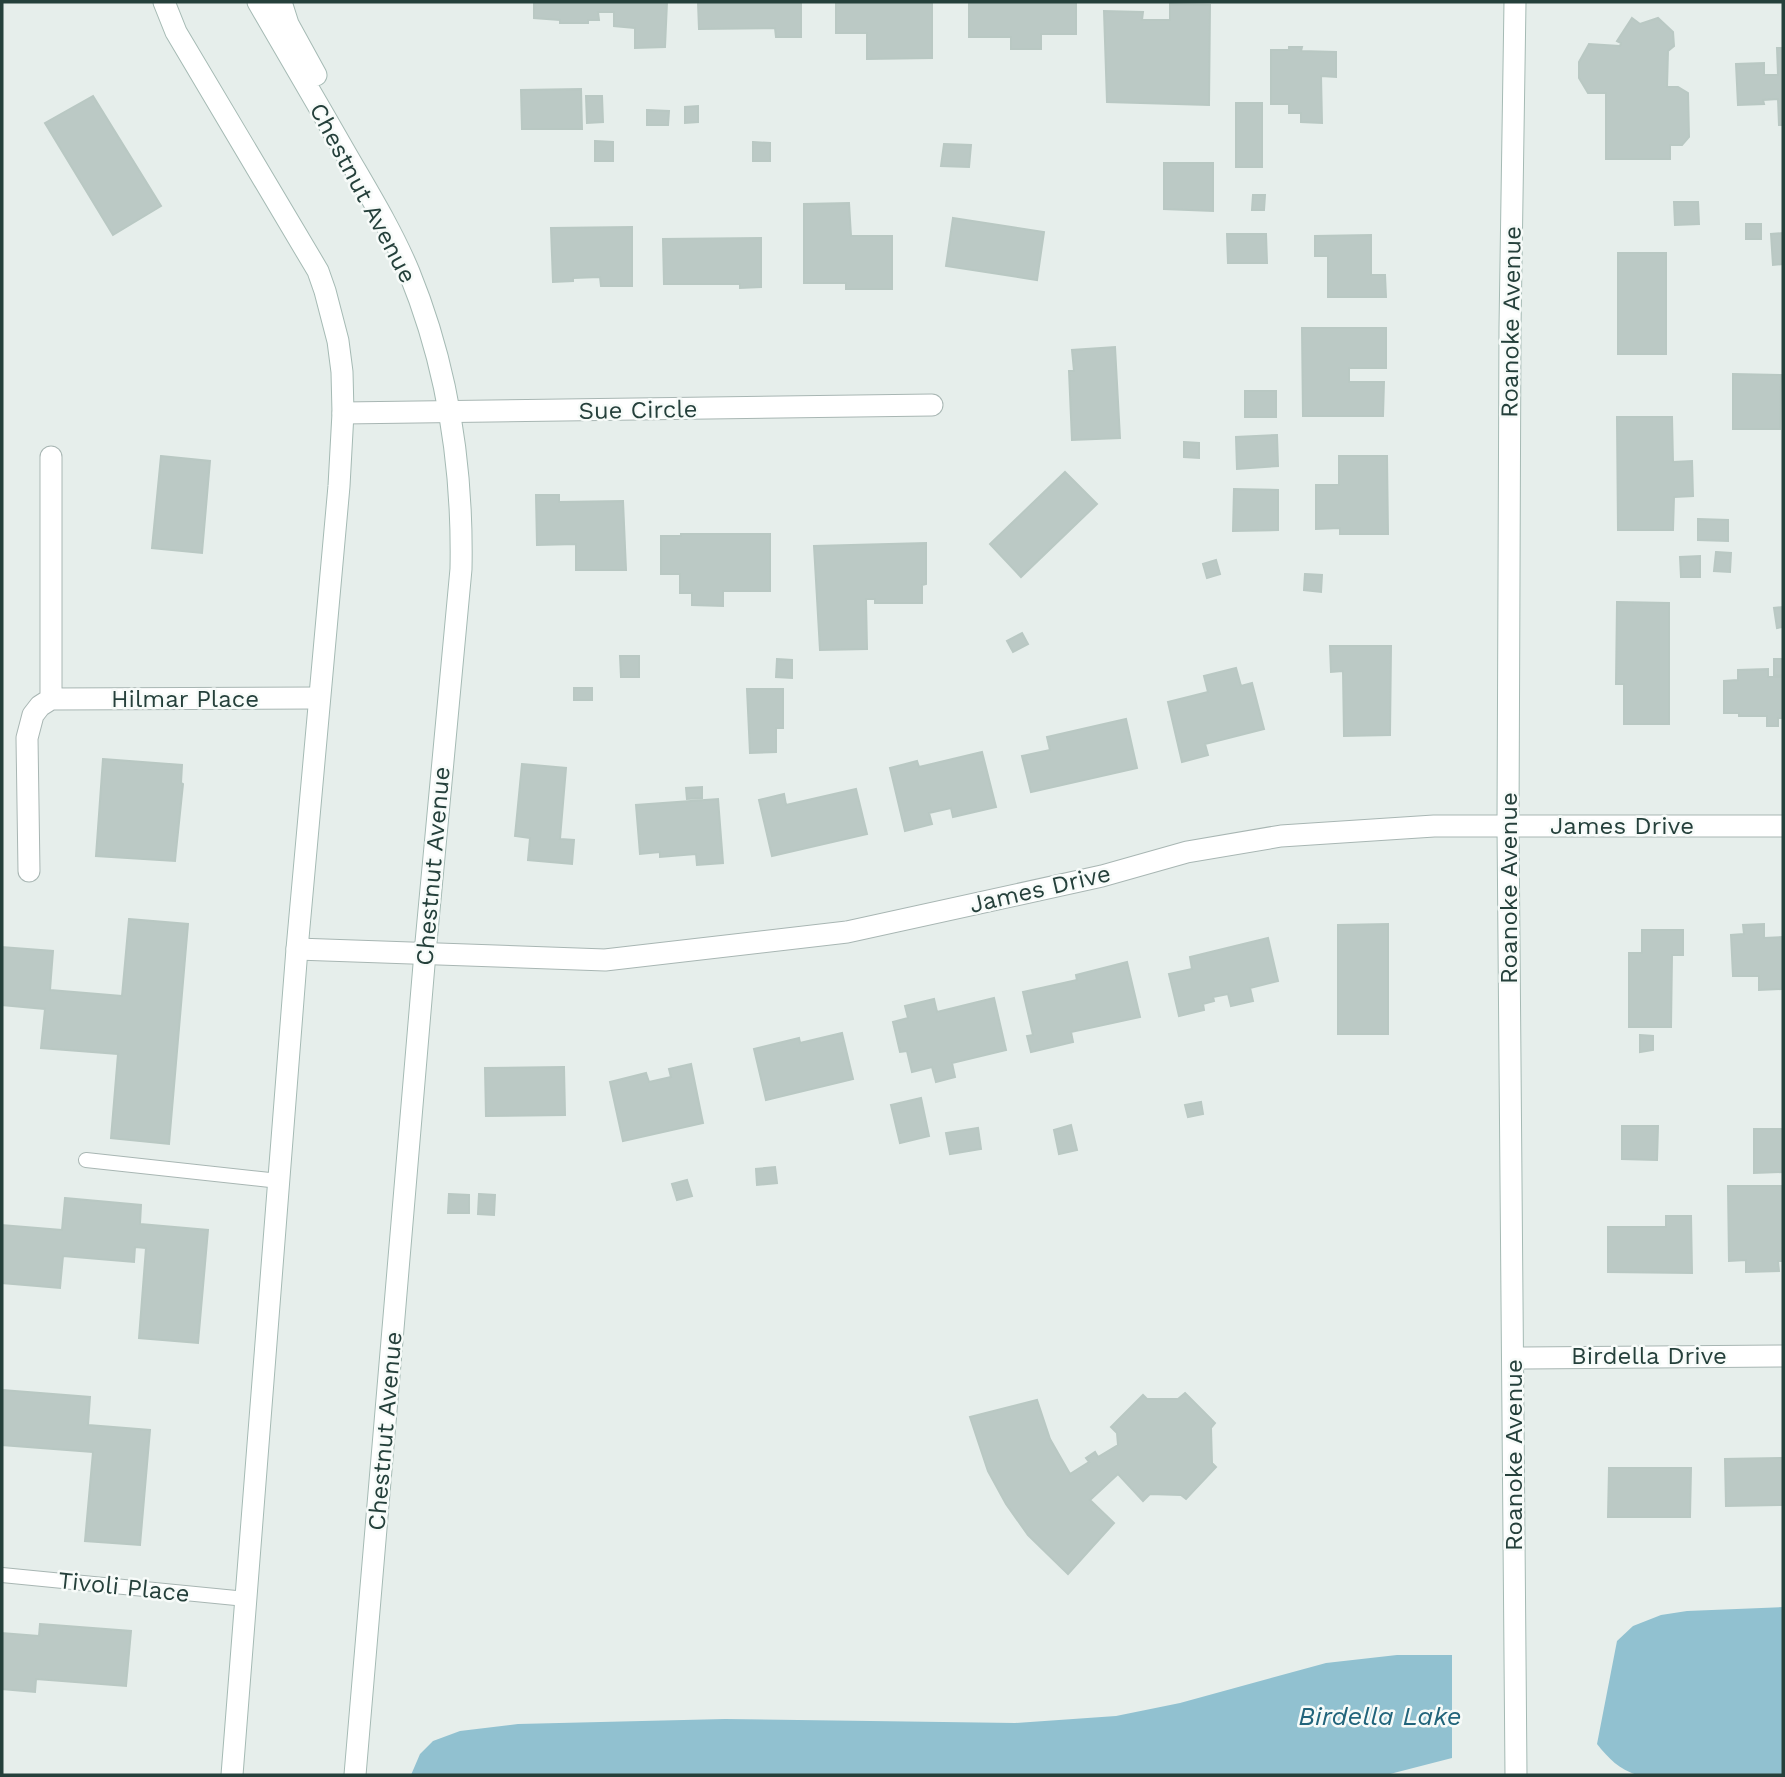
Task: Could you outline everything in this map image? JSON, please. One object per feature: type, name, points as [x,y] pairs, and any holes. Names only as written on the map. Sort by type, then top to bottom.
[{"type":"street","points":[[163,2],[176,32],[318,271],[338,341],[342,372],[343,414],[338,498],[297,949],[232,1775]]},
{"type":"street","name":"Chestnut Avenue","points":[[258,2],[365,186],[409,272],[432,341],[450,413],[462,517],[461,569],[425,953],[355,1775]]},
{"type":"street","points":[[281,2],[289,24],[324,88],[365,186]]},
{"type":"street","name":"Roanoke Avenue","points":[[1515,2],[1510,328],[1508,825],[1516,1775]]},
{"type":"street","name":"Sue Circle","points":[[343,414],[932,405]]},
{"type":"street","points":[[29,871],[27,738],[33,715],[51,699],[51,457]]},
{"type":"street","name":"Hilmar Place","points":[[51,699],[319,698]]},
{"type":"street","name":"James Drive","points":[[297,949],[605,960],[846,932],[1102,876],[1187,852],[1281,836],[1434,826],[1783,826]]},
{"type":"street","name":"Birdella Drive","points":[[1514,1358],[1783,1356]]},
{"type":"lane","points":[[86,1160],[279,1181]]},
{"type":"lane","name":"Tivoli Place","points":[[2,1575],[246,1600]]},
{"type":"water","points":[[1783,1607],[1783,1775],[1637,1775],[1615,1763],[1597,1744],[1617,1641],[1633,1626],[1661,1615],[1687,1611]]},
{"type":"water","name":"Birdella Lake","points":[[1397,1655],[1452,1655],[1452,1758],[1386,1775],[411,1775],[420,1754],[433,1741],[460,1731],[518,1724],[725,1719],[1015,1723],[1116,1716],[1180,1703],[1326,1663]]},
{"type":"building","points":[[534,2],[667,2],[665,47],[635,48],[635,28],[614,26],[614,12],[598,12],[599,20],[588,20],[588,23],[560,23],[560,20],[534,18]]},
{"type":"building","points":[[698,2],[801,2],[801,37],[776,37],[775,28],[699,29]]},
{"type":"building","points":[[836,2],[932,2],[932,58],[867,59],[867,33],[836,33]]},
{"type":"building","points":[[969,2],[1076,2],[1076,34],[1041,34],[1041,49],[1011,49],[1011,37],[969,37]]},
{"type":"building","points":[[1170,4],[1210,5],[1209,105],[1107,102],[1104,11],[1143,12],[1142,20],[1170,20]]},
{"type":"building","points":[[1632,18],[1640,24],[1658,18],[1673,32],[1674,46],[1668,51],[1667,87],[1678,87],[1688,93],[1689,137],[1682,145],[1670,145],[1670,159],[1606,159],[1606,93],[1588,93],[1579,78],[1579,62],[1589,44],[1620,46],[1621,43],[1617,41]]},
{"type":"building","points":[[1289,47],[1302,47],[1301,51],[1336,52],[1336,77],[1321,76],[1322,123],[1301,122],[1301,113],[1289,113],[1289,104],[1271,104],[1271,50],[1289,50]]},
{"type":"building","points":[[1777,48],[1783,48],[1783,125],[1779,125],[1778,99],[1763,100],[1764,104],[1738,105],[1736,64],[1764,63],[1764,75],[1778,75]]},
{"type":"building","points":[[581,89],[582,129],[522,129],[521,90]]},
{"type":"building","points":[[93,96],[161,206],[113,235],[45,123]]},
{"type":"building","points":[[586,96],[602,96],[603,122],[587,123]]},
{"type":"building","points":[[1236,103],[1262,103],[1262,167],[1236,167]]},
{"type":"building","points":[[698,106],[698,122],[685,123],[685,107]]},
{"type":"building","points":[[647,110],[669,111],[668,125],[647,125]]},
{"type":"building","points":[[595,141],[613,142],[613,161],[595,161]]},
{"type":"building","points":[[753,142],[770,143],[770,161],[753,161]]},
{"type":"building","points":[[944,144],[971,145],[969,167],[941,166]]},
{"type":"building","points":[[1164,163],[1213,163],[1213,211],[1164,209]]},
{"type":"building","points":[[1253,195],[1265,195],[1264,210],[1252,210]]},
{"type":"building","points":[[1674,202],[1698,202],[1699,224],[1675,225]]},
{"type":"building","points":[[849,203],[851,236],[892,236],[892,289],[846,289],[846,283],[804,283],[804,204]]},
{"type":"building","points":[[953,218],[1044,232],[1037,280],[946,266]]},
{"type":"building","points":[[1746,224],[1761,224],[1761,239],[1746,239]]},
{"type":"building","points":[[632,227],[632,286],[601,286],[600,277],[553,282],[551,228]]},
{"type":"building","points":[[1783,233],[1783,264],[1773,265],[1771,234]]},
{"type":"building","points":[[1227,234],[1266,234],[1267,263],[1228,263]]},
{"type":"building","points":[[1371,235],[1371,275],[1385,275],[1386,297],[1328,297],[1328,256],[1315,256],[1315,236]]},
{"type":"building","points":[[761,238],[761,287],[740,288],[740,284],[664,284],[663,239]]},
{"type":"building","points":[[1618,253],[1666,253],[1666,354],[1618,354]]},
{"type":"building","points":[[1302,328],[1386,328],[1386,368],[1349,368],[1349,382],[1384,382],[1383,416],[1303,416]]},
{"type":"building","points":[[1115,347],[1120,438],[1072,440],[1069,371],[1074,371],[1072,350]]},
{"type":"building","points":[[1733,374],[1781,375],[1780,429],[1733,429]]},
{"type":"building","points":[[1245,391],[1276,391],[1276,417],[1245,417]]},
{"type":"building","points":[[1617,417],[1672,417],[1673,462],[1692,461],[1693,496],[1674,497],[1673,530],[1618,530]]},
{"type":"building","points":[[1277,435],[1278,466],[1237,469],[1236,437]]},
{"type":"building","points":[[1184,442],[1199,443],[1199,458],[1184,457]]},
{"type":"building","points":[[161,456],[210,461],[202,553],[152,548]]},
{"type":"building","points":[[1339,456],[1387,456],[1388,534],[1340,534],[1340,528],[1316,529],[1316,485],[1339,485]]},
{"type":"building","points":[[1065,472],[1097,504],[1021,577],[990,544]]},
{"type":"building","points":[[1234,489],[1278,490],[1278,530],[1233,531]]},
{"type":"building","points":[[536,495],[559,495],[559,502],[623,501],[626,570],[576,570],[576,544],[537,545]]},
{"type":"building","points":[[1698,519],[1728,520],[1728,541],[1698,540]]},
{"type":"building","points":[[770,534],[770,591],[723,591],[723,606],[692,605],[692,593],[680,593],[680,574],[661,574],[661,536]]},
{"type":"building","points":[[926,543],[926,584],[922,585],[922,603],[875,603],[875,599],[866,599],[867,649],[820,650],[814,546]]},
{"type":"building","points":[[1716,552],[1731,553],[1730,572],[1714,571]]},
{"type":"building","points":[[1700,556],[1700,577],[1681,577],[1680,557]]},
{"type":"building","points":[[1216,560],[1220,574],[1207,578],[1203,564]]},
{"type":"building","points":[[1305,574],[1322,575],[1321,592],[1304,590]]},
{"type":"building","points":[[1617,602],[1669,603],[1669,724],[1624,724],[1624,684],[1616,684]]},
{"type":"building","points":[[1783,607],[1783,627],[1777,628],[1774,608]]},
{"type":"building","points":[[1022,633],[1028,644],[1013,652],[1007,641]]},
{"type":"building","points":[[1330,646],[1391,646],[1390,735],[1344,736],[1343,671],[1331,672]]},
{"type":"building","points":[[620,656],[639,656],[639,677],[621,677]]},
{"type":"building","points":[[777,659],[792,660],[792,678],[776,677]]},
{"type":"building","points":[[1774,659],[1783,659],[1783,675],[1774,676]]},
{"type":"building","points":[[1236,668],[1241,686],[1252,683],[1264,729],[1205,744],[1208,755],[1182,762],[1168,702],[1208,692],[1204,676]]},
{"type":"building","points":[[1768,669],[1768,677],[1783,677],[1783,718],[1778,718],[1778,726],[1767,726],[1767,716],[1724,713],[1724,681],[1738,680],[1738,670]]},
{"type":"building","points":[[574,688],[592,688],[592,700],[574,700]]},
{"type":"building","points":[[747,689],[783,689],[783,728],[776,728],[776,752],[750,753]]},
{"type":"building","points":[[1126,719],[1137,768],[1031,792],[1022,756],[1050,750],[1047,737]]},
{"type":"building","points":[[982,752],[996,807],[953,817],[951,808],[929,813],[932,824],[905,831],[890,768],[917,761],[919,767]]},
{"type":"building","points":[[103,759],[182,765],[183,784],[175,861],[96,856]]},
{"type":"building","points":[[522,764],[566,768],[560,839],[574,840],[572,864],[528,860],[530,838],[515,836]]},
{"type":"building","points":[[702,787],[702,798],[687,799],[686,788]]},
{"type":"building","points":[[856,789],[867,834],[772,856],[759,800],[784,794],[786,805]]},
{"type":"building","points":[[718,799],[723,863],[697,865],[696,854],[660,857],[660,852],[640,854],[636,805]]},
{"type":"building","points":[[129,919],[188,924],[169,1144],[111,1138],[118,1054],[41,1048],[45,1009],[2,1005],[2,947],[53,951],[50,990],[122,996]]},
{"type":"building","points":[[1388,924],[1388,1034],[1338,1034],[1338,925]]},
{"type":"building","points":[[1764,924],[1764,938],[1783,937],[1781,989],[1759,990],[1759,976],[1733,976],[1731,935],[1744,934],[1743,925]]},
{"type":"building","points":[[1642,930],[1683,930],[1683,955],[1672,955],[1671,1027],[1629,1027],[1629,953],[1642,953]]},
{"type":"building","points":[[1268,938],[1278,981],[1250,988],[1253,1001],[1231,1006],[1228,994],[1213,997],[1214,1001],[1203,1004],[1204,1010],[1179,1016],[1169,974],[1192,969],[1190,957]]},
{"type":"building","points":[[1127,962],[1140,1017],[1071,1032],[1073,1042],[1031,1052],[1027,1036],[1033,1035],[1023,992],[1077,980],[1076,975]]},
{"type":"building","points":[[994,998],[1006,1050],[952,1063],[955,1077],[936,1082],[932,1067],[912,1072],[907,1051],[900,1052],[893,1022],[908,1018],[905,1006],[934,999],[937,1012]]},
{"type":"building","points":[[842,1033],[853,1079],[766,1100],[754,1049],[799,1038],[800,1043]]},
{"type":"building","points":[[1640,1035],[1653,1036],[1653,1050],[1640,1052]]},
{"type":"building","points":[[691,1064],[703,1123],[623,1141],[610,1082],[646,1073],[649,1082],[671,1077],[669,1069]]},
{"type":"building","points":[[564,1067],[565,1115],[486,1116],[485,1068]]},
{"type":"building","points":[[921,1098],[929,1136],[900,1143],[891,1105]]},
{"type":"building","points":[[1201,1102],[1203,1114],[1188,1117],[1185,1105]]},
{"type":"building","points":[[1071,1125],[1077,1150],[1059,1154],[1054,1130]]},
{"type":"building","points":[[1622,1126],[1658,1126],[1657,1160],[1622,1159]]},
{"type":"building","points":[[978,1128],[981,1149],[950,1154],[946,1133]]},
{"type":"building","points":[[1754,1129],[1783,1129],[1783,1172],[1754,1173]]},
{"type":"building","points":[[775,1167],[777,1183],[757,1185],[756,1169]]},
{"type":"building","points":[[687,1180],[692,1196],[677,1200],[672,1184]]},
{"type":"building","points":[[1728,1186],[1782,1186],[1783,1261],[1778,1261],[1779,1271],[1746,1272],[1746,1260],[1729,1261]]},
{"type":"building","points":[[449,1194],[469,1195],[469,1213],[448,1213]]},
{"type":"building","points":[[479,1194],[495,1195],[494,1215],[478,1214]]},
{"type":"building","points":[[65,1198],[141,1205],[140,1224],[208,1230],[198,1343],[139,1338],[146,1248],[135,1247],[134,1262],[63,1256],[60,1288],[2,1283],[2,1225],[62,1230]]},
{"type":"building","points":[[1666,1216],[1691,1216],[1692,1273],[1608,1272],[1608,1227],[1666,1227]]},
{"type":"building","points":[[2,1390],[90,1397],[88,1425],[150,1430],[140,1545],[85,1541],[93,1452],[2,1445]]},
{"type":"building","points":[[1185,1393],[1215,1423],[1211,1428],[1212,1463],[1216,1467],[1186,1499],[1181,1495],[1150,1494],[1143,1501],[1118,1474],[1090,1500],[1114,1523],[1068,1574],[1028,1535],[1006,1504],[988,1471],[970,1417],[1037,1400],[1050,1439],[1070,1474],[1089,1462],[1086,1458],[1095,1452],[1098,1457],[1118,1445],[1117,1433],[1111,1427],[1143,1395],[1147,1399],[1178,1399]]},
{"type":"building","points":[[1783,1458],[1783,1505],[1726,1506],[1725,1459]]},
{"type":"building","points":[[1609,1468],[1691,1468],[1690,1517],[1608,1517]]},
{"type":"building","points":[[40,1624],[131,1631],[126,1686],[36,1679],[35,1692],[2,1689],[2,1633],[39,1636]]}]
